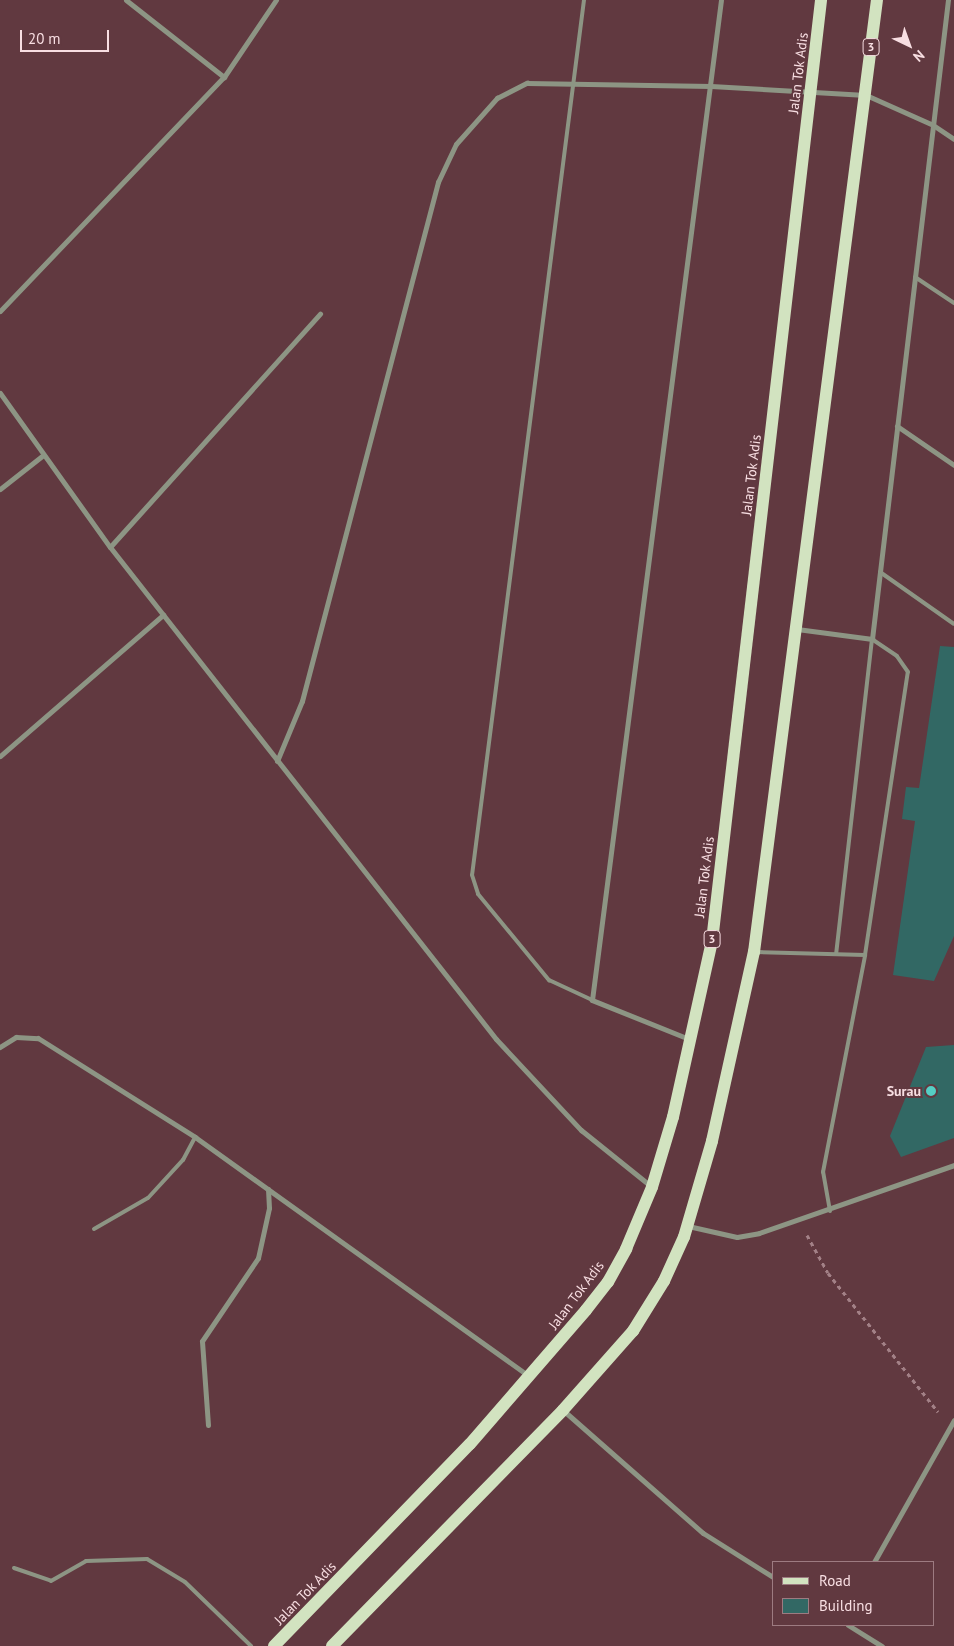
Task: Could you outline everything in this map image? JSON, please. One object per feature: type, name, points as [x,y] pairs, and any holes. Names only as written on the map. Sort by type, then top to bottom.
[{"type":"main road","name":"Jalan Tok Adis","points":[[274,1646],[470,1444],[608,1282],[652,1187],[691,1040],[712,941],[821,0]]},
{"type":"main road","name":"3","points":[[332,1646],[563,1410],[633,1331],[664,1281],[688,1226],[712,1142],[754,952],[793,629],[866,95],[876,0]]},
{"type":"street","points":[[126,0],[224,77]]},
{"type":"street","points":[[0,311],[224,77],[276,0]]},
{"type":"street","points":[[691,1040],[592,1000],[721,0]]},
{"type":"street","points":[[793,629],[872,639],[948,0]]},
{"type":"street","points":[[277,762],[302,701],[438,182],[456,144],[497,98],[527,83],[576,82],[810,90],[866,95],[933,125],[954,139]]},
{"type":"street","points":[[110,547],[320,314]]},
{"type":"street","points":[[0,393],[42,456],[110,547],[496,1039],[581,1130],[652,1187]]},
{"type":"street","points":[[897,426],[954,465]]},
{"type":"street","points":[[0,489],[42,456]]},
{"type":"street","points":[[0,756],[163,615]]},
{"type":"street","points":[[0,1047],[16,1038],[38,1038],[195,1137],[529,1376]]},
{"type":"street","points":[[688,1226],[737,1237],[830,1210],[954,1165]]},
{"type":"street","points":[[208,1425],[202,1341],[258,1258],[269,1208],[268,1189]]},
{"type":"street","points":[[563,1410],[703,1533],[772,1576]]},
{"type":"street","points":[[875,1561],[953,1422]]},
{"type":"street","points":[[850,1626],[882,1646]]},
{"type":"lane","points":[[584,0],[576,82],[472,875],[478,894],[549,980],[592,1000]]},
{"type":"lane","points":[[914,277],[954,303]]},
{"type":"lane","points":[[880,572],[954,624]]},
{"type":"lane","points":[[830,1210],[823,1172],[865,955],[908,672],[897,656],[872,639],[836,954]]},
{"type":"lane","points":[[754,952],[865,955]]},
{"type":"lane","points":[[94,1229],[148,1198],[182,1160],[195,1137]]},
{"type":"lane","points":[[14,1568],[52,1581],[86,1561],[147,1559],[184,1582],[251,1646]]},
{"type":"path","points":[[799,1220],[828,1273],[935,1410],[953,1422]]},
{"type":"building","points":[[940,646],[954,647],[954,936],[934,981],[893,975],[915,821],[902,819],[906,787],[919,788]]},
{"type":"building","name":"Surau","points":[[954,1045],[954,1138],[901,1157],[890,1136],[926,1047]]},
{"type":"place","name":"Surau","points":[[931,1091]]}]
